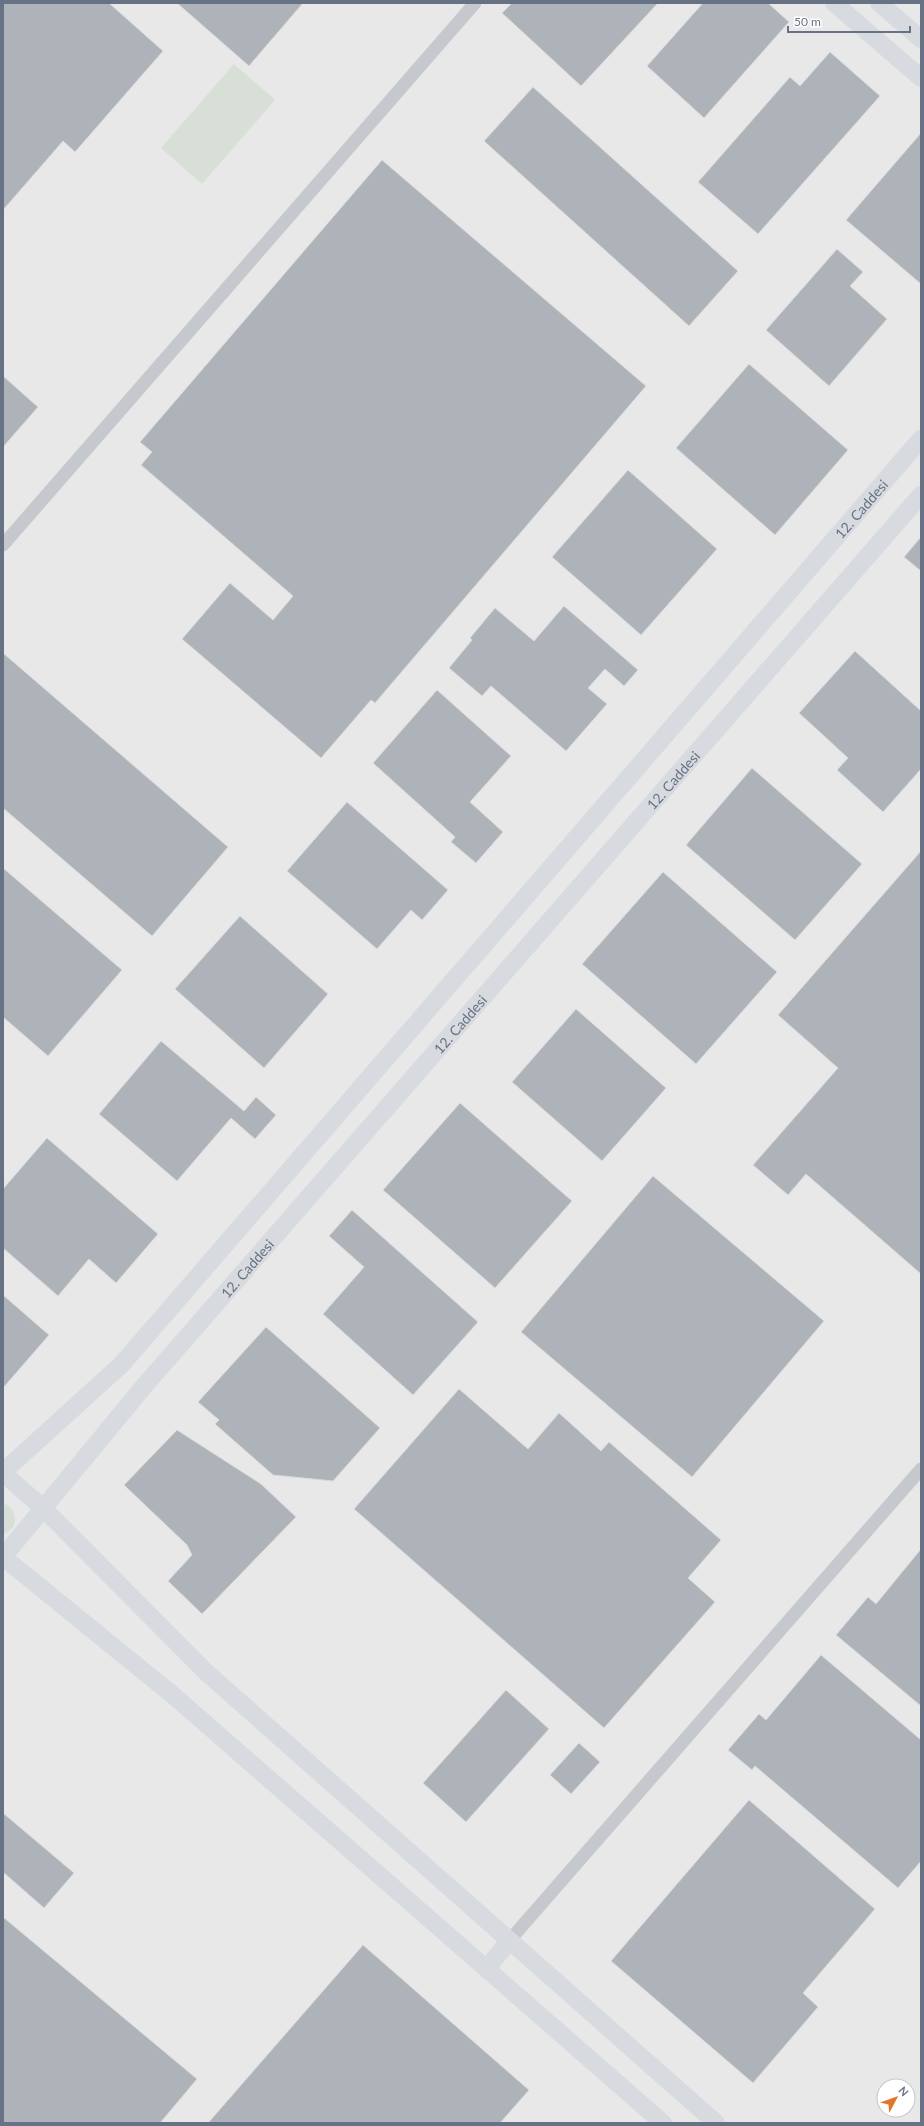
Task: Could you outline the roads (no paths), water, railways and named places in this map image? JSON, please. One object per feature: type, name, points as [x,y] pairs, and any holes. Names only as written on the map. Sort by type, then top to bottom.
[{"type":"street","points":[[3,545],[475,3]]},
{"type":"street","points":[[834,3],[921,78]]},
{"type":"street","points":[[879,3],[921,39]]},
{"type":"street","name":"12. Caddesi","points":[[3,1472],[122,1364],[921,439]]},
{"type":"street","name":"12. Caddesi","points":[[3,1557],[145,1385],[921,495]]},
{"type":"street","points":[[487,1968],[921,1469]]},
{"type":"street","points":[[3,1472],[44,1509],[207,1673],[716,2123]]},
{"type":"street","points":[[3,1557],[174,1696],[663,2123]]}]
